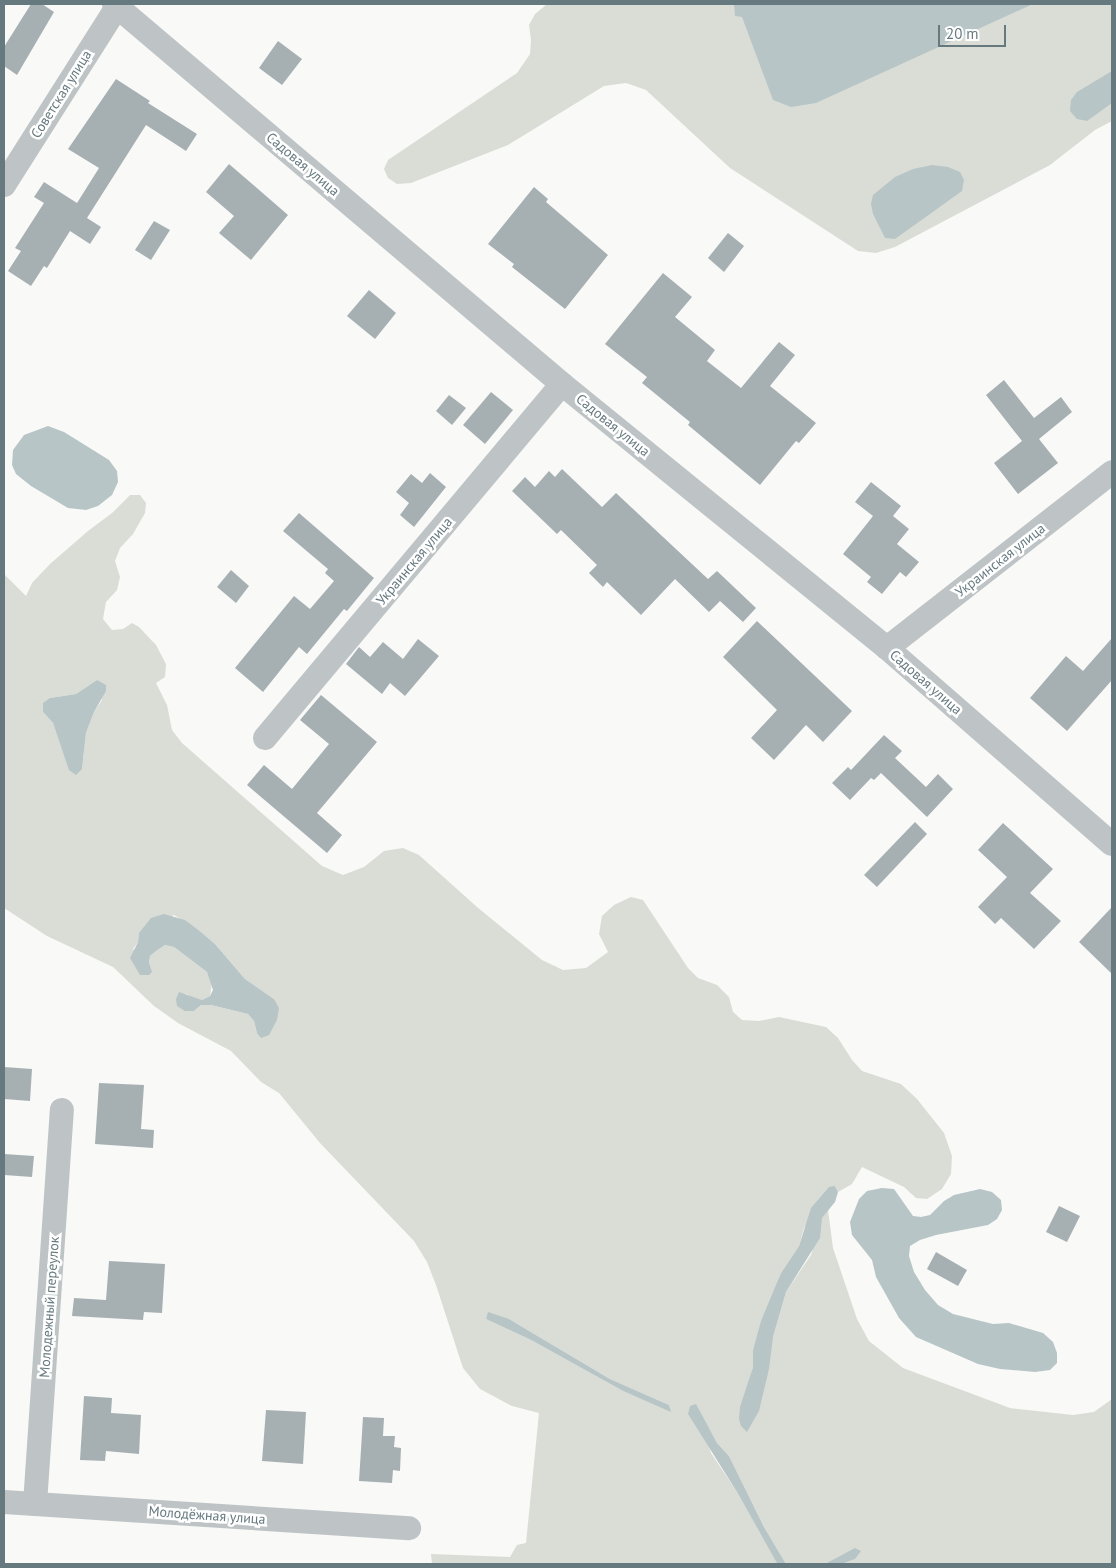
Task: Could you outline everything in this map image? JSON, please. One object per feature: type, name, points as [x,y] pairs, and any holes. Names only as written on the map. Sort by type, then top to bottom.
[{"type":"street","name":"Советская улица","points":[[4,185],[117,5]]},
{"type":"street","name":"Садовая улица","points":[[117,5],[562,384],[887,648],[1112,844]]},
{"type":"street","name":"Украинская улица","points":[[265,738],[562,384]]},
{"type":"street","name":"Украинская улица","points":[[887,648],[1112,472]]},
{"type":"street","name":"Молодежный переулок","points":[[35,1504],[62,1110]]},
{"type":"street","name":"Молодёжная улица","points":[[4,1502],[409,1528]]},
{"type":"shaded area","points":[[547,4],[1112,4],[1112,121],[1095,130],[1050,165],[895,247],[876,253],[858,251],[730,168],[646,90],[626,83],[604,86],[508,145],[411,183],[397,184],[388,178],[384,169],[388,160],[517,73],[530,54],[529,25],[535,14]]},
{"type":"shaded area","points":[[734,4],[1033,4],[816,103],[791,107],[773,100],[742,17],[735,16]]},
{"type":"shaded area","points":[[1112,71],[1112,103],[1087,121],[1077,119],[1070,111],[1071,100],[1077,92]]},
{"type":"shaded area","points":[[932,165],[948,167],[960,172],[964,180],[962,191],[895,239],[885,238],[873,214],[871,204],[873,195],[895,177],[913,169]]},
{"type":"shaded area","points":[[48,426],[64,432],[109,460],[117,471],[118,482],[112,495],[98,506],[86,510],[68,508],[31,486],[16,474],[12,465],[13,450],[24,435]]},
{"type":"shaded area","points":[[130,495],[140,495],[146,503],[145,513],[133,534],[120,548],[115,561],[120,577],[117,590],[106,602],[103,619],[112,630],[123,629],[132,623],[139,627],[156,645],[166,664],[165,677],[156,683],[167,705],[172,730],[182,743],[322,866],[343,875],[364,867],[384,851],[403,848],[419,855],[477,907],[542,960],[563,970],[586,968],[608,952],[599,934],[602,916],[614,905],[631,897],[643,900],[688,968],[698,978],[717,985],[729,997],[733,1012],[742,1020],[759,1021],[779,1017],[826,1027],[838,1038],[852,1060],[862,1071],[901,1084],[917,1099],[944,1133],[952,1156],[951,1174],[942,1189],[927,1199],[916,1198],[904,1187],[862,1167],[852,1184],[838,1192],[835,1186],[804,1228],[799,1246],[781,1273],[753,1350],[753,1367],[749,1381],[773,1337],[786,1292],[811,1255],[822,1218],[828,1210],[833,1248],[857,1319],[869,1341],[903,1368],[1010,1408],[1073,1415],[1094,1412],[1112,1399],[1112,1564],[842,1564],[855,1559],[825,1564],[786,1564],[764,1527],[729,1456],[717,1443],[695,1404],[711,1453],[737,1492],[778,1564],[432,1564],[431,1554],[510,1557],[517,1545],[526,1543],[539,1413],[512,1406],[480,1389],[463,1368],[436,1285],[427,1262],[414,1241],[320,1143],[279,1093],[261,1082],[231,1051],[178,1023],[154,1006],[113,967],[47,936],[4,908],[4,574],[26,596],[32,583],[50,564],[112,513]],"holes":[[[97,680],[102,700],[94,712],[86,733],[82,769],[60,742],[53,723],[43,712],[50,698],[76,694]],[[174,915],[201,932],[215,944],[245,979],[274,999],[257,1033],[254,1021],[248,1014],[211,1005],[201,1005],[194,1011],[185,993],[194,999],[202,1000],[210,996],[212,983],[207,972],[174,947],[165,945],[150,956],[149,964],[133,949],[138,942],[139,934]],[[486,1319],[509,1319],[610,1379],[669,1405],[670,1411],[623,1391],[531,1340]]]},
{"type":"shaded area","points":[[97,680],[106,685],[106,691],[94,712],[86,733],[82,769],[76,775],[69,770],[53,723],[43,712],[43,703],[50,698],[76,694]]},
{"type":"shaded area","points":[[164,914],[185,920],[201,932],[215,944],[245,979],[274,999],[279,1008],[277,1020],[269,1035],[261,1038],[257,1033],[254,1021],[248,1014],[211,1005],[201,1005],[194,1011],[185,1011],[177,1006],[176,999],[179,992],[202,1000],[210,996],[213,990],[207,972],[174,947],[165,945],[156,951],[150,956],[149,963],[152,972],[149,975],[140,975],[130,958],[138,942],[139,933],[151,918]]},
{"type":"shaded area","points":[[835,1186],[838,1192],[835,1202],[822,1218],[820,1238],[786,1292],[773,1337],[769,1369],[759,1411],[747,1432],[741,1426],[739,1419],[740,1407],[753,1367],[753,1350],[761,1321],[781,1273],[799,1246],[811,1208],[829,1187]]},
{"type":"shaded area","points":[[882,1188],[894,1189],[913,1216],[921,1217],[930,1215],[944,1201],[954,1195],[980,1189],[992,1192],[1001,1200],[1002,1210],[997,1219],[988,1225],[920,1240],[910,1246],[909,1256],[914,1272],[925,1290],[938,1305],[953,1314],[993,1324],[1009,1323],[1043,1333],[1053,1342],[1057,1353],[1057,1363],[1050,1370],[1035,1372],[1000,1369],[978,1364],[916,1337],[899,1318],[876,1277],[872,1260],[852,1235],[850,1222],[859,1199],[867,1191]]},
{"type":"shaded area","points":[[488,1312],[509,1319],[610,1379],[669,1405],[671,1412],[623,1391],[531,1340],[486,1319]]},
{"type":"shaded area","points":[[696,1404],[717,1443],[729,1456],[764,1527],[786,1564],[777,1563],[737,1492],[688,1414],[690,1406]]},
{"type":"shaded area","points":[[855,1548],[861,1551],[855,1559],[842,1564],[825,1564]]},
{"type":"building","points":[[31,4],[42,4],[54,12],[17,75],[4,66],[4,47]]},
{"type":"building","points":[[278,41],[302,59],[282,85],[259,68]]},
{"type":"building","points":[[116,79],[150,101],[148,103],[197,134],[186,151],[146,125],[87,218],[101,227],[90,244],[70,231],[47,268],[44,266],[31,286],[8,271],[21,251],[15,248],[44,203],[34,197],[44,182],[77,203],[99,168],[68,149]]},
{"type":"building","points":[[229,164],[288,215],[251,260],[219,233],[234,216],[206,192]]},
{"type":"building","points":[[534,187],[548,199],[546,202],[608,255],[565,309],[512,267],[514,264],[488,244]]},
{"type":"building","points":[[154,221],[170,230],[151,260],[135,250]]},
{"type":"building","points":[[728,233],[744,246],[724,272],[708,258]]},
{"type":"building","points":[[663,273],[692,297],[675,317],[715,350],[707,361],[741,388],[779,342],[795,355],[770,386],[816,423],[799,443],[796,441],[760,485],[688,425],[690,422],[642,383],[647,377],[605,344]]},
{"type":"building","points":[[369,290],[396,313],[375,339],[347,316]]},
{"type":"building","points":[[1004,380],[1034,418],[1061,397],[1072,412],[1039,439],[1058,463],[1018,494],[994,463],[1022,441],[986,395]]},
{"type":"building","points":[[491,392],[513,410],[485,444],[463,425]]},
{"type":"building","points":[[449,395],[466,408],[452,425],[436,411]]},
{"type":"building","points":[[562,469],[602,507],[616,493],[708,579],[717,571],[756,608],[743,622],[720,601],[709,612],[675,579],[641,615],[607,582],[603,587],[589,573],[597,565],[561,530],[557,534],[512,491],[525,477],[535,487],[549,471],[555,477]]},
{"type":"building","points":[[430,473],[446,487],[414,527],[400,515],[409,503],[396,492],[411,474],[422,483]]},
{"type":"building","points":[[871,482],[901,506],[893,516],[909,529],[897,544],[919,562],[906,577],[900,572],[882,594],[867,582],[871,577],[843,554],[873,516],[855,502]]},
{"type":"building","points":[[299,513],[374,578],[347,611],[344,609],[307,654],[299,647],[263,692],[235,668],[294,596],[310,609],[334,581],[325,573],[328,569],[283,531]]},
{"type":"building","points":[[231,570],[249,586],[236,603],[217,587]]},
{"type":"building","points":[[757,621],[852,711],[823,742],[806,725],[774,760],[751,738],[777,710],[723,657]]},
{"type":"building","points":[[1112,638],[1112,680],[1067,731],[1030,698],[1066,656],[1083,671]]},
{"type":"building","points":[[418,639],[439,656],[405,696],[390,683],[382,694],[346,664],[359,647],[370,657],[383,642],[403,659]]},
{"type":"building","points":[[321,695],[377,742],[317,813],[342,835],[327,853],[247,785],[264,765],[292,789],[329,744],[300,720]]},
{"type":"building","points":[[884,735],[902,751],[895,758],[926,787],[938,774],[953,789],[927,817],[881,773],[874,780],[871,778],[850,800],[832,783],[848,767],[851,770]]},
{"type":"building","points":[[915,822],[927,834],[877,887],[864,875]]},
{"type":"building","points":[[1003,823],[1053,869],[1030,893],[1061,921],[1034,949],[1001,918],[995,924],[978,907],[1007,877],[978,850]]},
{"type":"building","points":[[1112,907],[1112,974],[1079,942]]},
{"type":"building","points":[[4,1067],[32,1069],[30,1101],[4,1099]]},
{"type":"building","points":[[99,1083],[144,1085],[141,1129],[154,1130],[153,1148],[95,1144]]},
{"type":"building","points":[[4,1154],[34,1156],[32,1177],[4,1175]]},
{"type":"building","points":[[1059,1206],[1080,1216],[1067,1242],[1046,1232]]},
{"type":"building","points":[[936,1252],[967,1270],[958,1286],[927,1269]]},
{"type":"building","points":[[109,1261],[165,1264],[162,1313],[144,1312],[143,1320],[72,1316],[74,1298],[106,1300]]},
{"type":"building","points":[[84,1396],[112,1398],[111,1413],[141,1415],[139,1454],[106,1451],[105,1461],[80,1460]]},
{"type":"building","points":[[266,1410],[306,1412],[303,1464],[262,1461]]},
{"type":"building","points":[[363,1417],[384,1418],[383,1436],[395,1436],[394,1447],[401,1448],[400,1471],[393,1470],[392,1483],[359,1481]]}]
